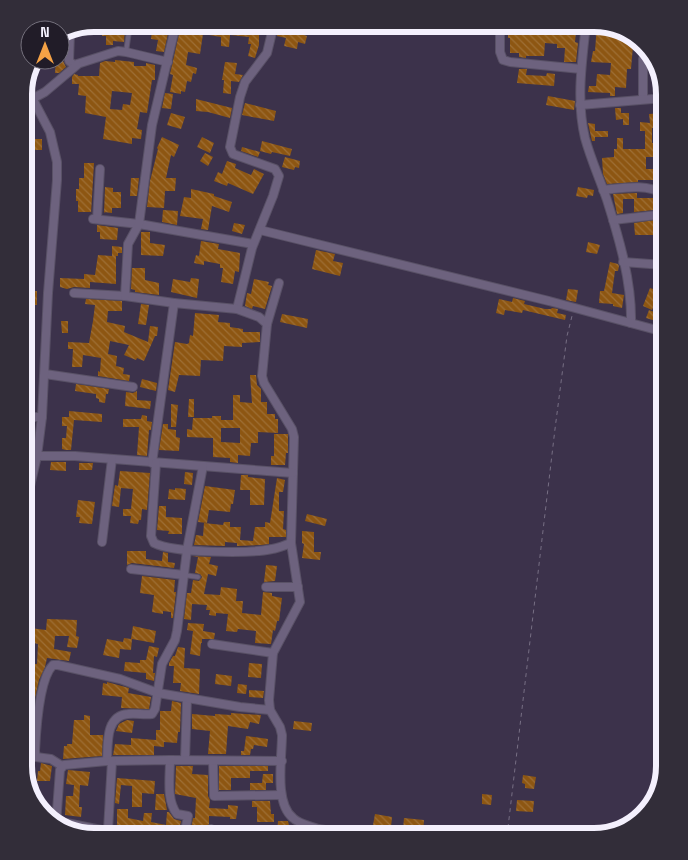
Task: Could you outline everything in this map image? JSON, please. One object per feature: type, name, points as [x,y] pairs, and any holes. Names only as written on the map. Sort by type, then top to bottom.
[{"type":"street","points":[[125,296],[128,244],[139,224],[150,133],[174,32]]},
{"type":"street","points":[[237,309],[253,244],[273,196],[279,173],[232,154],[230,147],[245,82],[268,53],[272,32]]},
{"type":"street","points":[[500,33],[500,52],[504,60],[581,69]]},
{"type":"street","points":[[585,33],[580,105],[585,137],[613,220],[631,306],[631,323]]},
{"type":"street","points":[[32,488],[44,456],[42,417],[47,375],[48,293],[57,180],[57,162],[50,132],[34,98],[45,92],[77,65],[114,52],[126,52],[168,62]]},
{"type":"street","points":[[643,60],[643,100]]},
{"type":"street","points":[[70,64],[77,65]]},
{"type":"street","points":[[580,105],[656,99]]},
{"type":"street","points":[[100,169],[95,219],[139,224],[253,244]]},
{"type":"street","points":[[603,190],[645,188],[656,190]]},
{"type":"street","points":[[613,220],[656,215]]},
{"type":"street","points":[[260,230],[656,330]]},
{"type":"street","points":[[623,262],[656,264]]},
{"type":"street","points":[[279,283],[267,324],[262,376],[294,437],[291,543],[300,602],[272,653],[269,700],[270,710],[280,727],[281,795],[285,809],[295,820],[309,828]]},
{"type":"street","points":[[74,293],[125,296],[174,304],[237,309],[259,317],[267,324]]},
{"type":"street","points":[[174,304],[154,463],[152,540],[157,545],[186,550],[230,552],[274,549],[291,543]]},
{"type":"street","points":[[47,375],[133,387]]},
{"type":"street","points":[[33,417],[42,417]]},
{"type":"street","points":[[44,456],[112,459],[293,473]]},
{"type":"street","points":[[102,542],[112,459]]},
{"type":"street","points":[[108,828],[109,734],[113,721],[123,714],[152,714],[155,709],[162,664],[177,631],[186,550],[203,466]]},
{"type":"street","points":[[131,569],[184,575]]},
{"type":"street","points":[[266,587],[298,587]]},
{"type":"street","points":[[212,644],[272,653]]},
{"type":"street","points":[[62,766],[51,759],[36,757],[35,751],[43,686],[53,665],[120,679],[158,693],[240,707],[270,710]]},
{"type":"street","points":[[185,760],[187,698]]},
{"type":"street","points":[[170,760],[170,796],[172,806],[177,814],[188,816],[186,828]]},
{"type":"street","points":[[62,766],[109,761],[282,761]]},
{"type":"street","points":[[213,761],[214,796],[281,795]]},
{"type":"street","points":[[57,814],[60,770],[62,766]]},
{"type":"lane","points":[[126,52],[129,32]]},
{"type":"lane","points":[[32,455],[44,456]]},
{"type":"lane","points":[[184,575],[198,577]]},
{"type":"path","points":[[508,828],[556,420],[567,336],[574,308]]},
{"type":"building","points":[[125,32],[124,42],[113,41],[113,45],[106,45],[106,36],[102,36],[102,33],[91,33]]},
{"type":"building","points":[[152,32],[168,32],[164,52],[156,51],[158,40],[151,39]]},
{"type":"building","points":[[183,32],[259,32],[259,45],[255,58],[248,56],[251,44],[248,44],[249,37],[230,35],[229,47],[221,46],[221,37],[203,34],[200,54],[188,52],[186,65],[197,68],[196,74],[193,73],[191,82],[187,81],[185,92],[181,91],[181,94],[170,92],[173,75],[170,74],[179,34],[183,34]]},
{"type":"building","points":[[278,32],[295,32],[307,36],[305,44],[298,42],[297,49],[284,46],[286,38],[277,36]]},
{"type":"building","points":[[508,33],[576,33],[575,42],[578,43],[576,62],[564,62],[565,48],[557,48],[557,44],[545,43],[544,56],[519,57],[519,53],[510,53],[510,38],[508,38]]},
{"type":"building","points":[[596,33],[613,36],[633,47],[631,69],[627,69],[626,88],[615,87],[615,96],[610,96],[610,93],[588,92],[589,86],[596,86],[597,74],[610,75],[611,63],[591,62],[593,51],[595,51]]},
{"type":"building","points":[[115,60],[134,62],[134,66],[146,66],[146,63],[155,65],[155,80],[152,80],[147,113],[140,112],[137,129],[142,130],[141,139],[132,138],[132,144],[103,139],[106,117],[85,113],[86,96],[78,95],[79,84],[72,84],[74,74],[78,76],[99,76],[100,63],[105,61],[115,62]],"holes":[[[112,91],[132,93],[130,105],[123,104],[122,110],[110,109]]]},
{"type":"building","points":[[225,62],[237,63],[235,74],[243,75],[239,82],[231,81],[231,94],[223,93],[224,80],[222,80]]},
{"type":"building","points":[[519,69],[527,69],[526,75],[546,76],[547,73],[555,74],[554,86],[517,83]]},
{"type":"building","points":[[55,70],[62,70],[59,73],[55,73]]},
{"type":"building","points":[[165,93],[173,94],[171,109],[162,108]]},
{"type":"building","points":[[548,96],[575,101],[574,110],[546,105]]},
{"type":"building","points":[[196,99],[232,108],[230,118],[196,111]]},
{"type":"building","points":[[245,103],[276,111],[274,121],[242,115]]},
{"type":"building","points":[[615,108],[621,108],[621,113],[629,113],[629,125],[623,125],[623,119],[616,120]]},
{"type":"building","points":[[171,113],[185,117],[181,129],[167,125]]},
{"type":"building","points":[[649,114],[656,114],[656,128],[652,128],[652,143],[656,143],[656,157],[646,157],[646,169],[656,169],[656,180],[607,184],[603,174],[602,158],[614,157],[614,149],[617,149],[617,138],[623,138],[623,149],[645,149],[645,131],[640,131],[640,122],[650,123]]},
{"type":"building","points":[[588,123],[595,124],[595,131],[608,131],[608,137],[595,137],[595,141],[592,141]]},
{"type":"building","points":[[33,127],[35,127],[35,139],[42,139],[42,150],[33,150]]},
{"type":"building","points":[[162,137],[179,145],[174,157],[171,155],[166,178],[176,178],[175,191],[165,191],[164,208],[147,207],[157,148]]},
{"type":"building","points":[[202,137],[214,143],[210,153],[197,147]]},
{"type":"building","points":[[262,141],[292,149],[290,156],[260,151]]},
{"type":"building","points":[[242,147],[260,152],[258,157],[241,151]]},
{"type":"building","points":[[205,153],[213,157],[208,166],[200,161]]},
{"type":"building","points":[[285,157],[300,161],[299,168],[295,167],[294,170],[282,167]]},
{"type":"building","points":[[227,161],[236,164],[235,168],[251,175],[254,169],[264,174],[253,194],[228,183],[227,186],[214,181],[218,172],[222,174]]},
{"type":"building","points":[[84,163],[94,163],[91,214],[91,212],[78,212],[78,201],[76,201],[76,189],[79,189],[79,178],[84,178]]},
{"type":"building","points":[[131,178],[139,178],[137,196],[130,196]]},
{"type":"building","points":[[105,187],[113,188],[113,192],[121,192],[121,208],[112,208],[112,213],[104,212]]},
{"type":"building","points":[[578,187],[594,190],[593,196],[588,195],[587,198],[576,196]]},
{"type":"building","points":[[191,189],[214,194],[214,196],[232,202],[229,212],[212,206],[208,230],[201,229],[203,219],[180,216],[184,197],[191,198]]},
{"type":"building","points":[[637,193],[637,198],[654,198],[654,210],[634,212],[634,199],[623,199],[623,213],[617,214],[613,194]]},
{"type":"building","points":[[163,210],[178,211],[177,225],[162,222]]},
{"type":"building","points":[[656,220],[656,239],[655,235],[635,235],[634,223]]},
{"type":"building","points":[[234,223],[245,225],[242,234],[232,231]]},
{"type":"building","points":[[97,225],[118,228],[117,240],[100,239]]},
{"type":"building","points":[[141,232],[150,232],[150,243],[165,245],[163,256],[141,255]]},
{"type":"building","points":[[201,241],[219,244],[218,249],[240,253],[239,272],[235,271],[233,284],[221,282],[223,268],[220,268],[220,264],[204,261],[204,265],[194,263],[196,255],[199,256]]},
{"type":"building","points":[[588,242],[600,245],[597,254],[586,252]]},
{"type":"building","points":[[112,246],[122,247],[122,253],[118,253],[118,256],[116,256],[116,284],[90,282],[90,288],[74,287],[67,289],[60,287],[60,278],[84,279],[84,274],[95,275],[98,255],[112,256]]},
{"type":"building","points":[[316,250],[335,254],[333,261],[343,263],[340,276],[312,269]]},
{"type":"building","points":[[610,262],[619,266],[618,271],[615,271],[612,293],[624,295],[622,308],[613,306],[613,304],[599,303],[600,291],[604,291]]},
{"type":"building","points":[[132,268],[145,268],[145,280],[159,283],[159,295],[135,292],[135,290],[131,289]]},
{"type":"building","points":[[191,278],[199,279],[197,298],[171,292],[173,279],[190,282]]},
{"type":"building","points":[[254,279],[269,282],[268,285],[272,286],[265,309],[253,306],[252,309],[245,306],[247,293],[251,294]]},
{"type":"building","points":[[650,288],[656,290],[656,299],[652,310],[643,306]]},
{"type":"building","points":[[568,289],[578,290],[576,302],[566,300]]},
{"type":"building","points":[[33,291],[37,291],[37,305],[33,305]]},
{"type":"building","points":[[513,298],[525,301],[524,304],[545,309],[558,309],[557,313],[566,315],[565,320],[523,310],[522,313],[505,310],[504,315],[496,313],[499,299],[512,302]]},
{"type":"building","points":[[86,299],[122,301],[122,311],[108,311],[107,322],[125,326],[124,332],[148,342],[150,326],[158,327],[157,336],[155,336],[144,361],[124,355],[129,345],[110,341],[108,354],[117,356],[116,366],[124,368],[123,374],[130,375],[129,381],[98,376],[101,358],[83,355],[82,367],[72,367],[73,349],[68,349],[68,342],[89,343],[95,305],[85,304]]},
{"type":"building","points":[[141,304],[149,305],[146,325],[138,324]]},
{"type":"building","points":[[649,310],[656,313],[656,321],[646,318]]},
{"type":"building","points":[[195,313],[219,315],[218,322],[230,323],[230,327],[243,329],[243,332],[260,332],[260,342],[242,343],[242,347],[224,346],[223,361],[201,360],[200,376],[179,375],[175,392],[168,390],[175,342],[189,343],[190,335],[193,336]]},
{"type":"building","points":[[282,314],[308,319],[307,328],[280,322]]},
{"type":"building","points":[[61,321],[68,321],[68,333],[62,333]]},
{"type":"building","points":[[250,375],[256,375],[257,385],[261,389],[261,402],[267,402],[267,414],[275,414],[275,419],[278,419],[278,433],[258,432],[258,443],[251,443],[250,456],[238,455],[238,463],[230,462],[230,458],[213,457],[213,438],[187,437],[187,429],[192,430],[193,418],[221,416],[221,420],[233,420],[233,395],[240,395],[240,402],[252,403]],"holes":[[[221,428],[240,428],[240,443],[221,442]]]},
{"type":"building","points":[[142,379],[157,383],[156,391],[140,387]]},
{"type":"building","points":[[76,384],[109,389],[108,394],[106,394],[105,403],[99,402],[96,394],[75,391]]},
{"type":"building","points":[[137,391],[137,400],[151,401],[150,409],[125,406],[126,392],[133,393]]},
{"type":"building","points":[[189,399],[194,399],[194,417],[188,417]]},
{"type":"building","points":[[171,404],[178,405],[176,427],[171,427]]},
{"type":"building","points":[[69,411],[102,414],[102,422],[74,420],[71,450],[66,450],[62,449],[62,438],[66,438],[67,426],[62,426],[62,417],[69,417]]},
{"type":"building","points":[[142,415],[147,416],[147,421],[152,422],[151,430],[149,430],[147,456],[137,455],[139,427],[123,427],[123,419],[141,419]]},
{"type":"building","points":[[163,424],[168,424],[168,429],[176,430],[176,437],[180,438],[179,451],[159,450]]},
{"type":"building","points":[[274,434],[288,434],[288,453],[286,453],[285,465],[271,465],[271,456],[274,456]]},
{"type":"building","points":[[51,462],[66,462],[66,471],[50,470]]},
{"type":"building","points":[[79,463],[93,463],[92,470],[79,470]]},
{"type":"building","points":[[120,471],[150,473],[147,510],[142,509],[141,520],[139,520],[138,524],[130,523],[131,516],[123,516],[123,509],[131,509],[133,489],[121,488],[119,507],[112,506],[115,485],[118,486]]},
{"type":"building","points":[[185,472],[193,473],[192,485],[184,484]]},
{"type":"building","points":[[241,475],[265,479],[264,505],[250,505],[250,490],[240,490]]},
{"type":"building","points":[[277,478],[285,480],[283,492],[279,492],[279,511],[284,511],[283,529],[286,530],[286,537],[269,537],[269,544],[261,545],[237,546],[237,543],[225,542],[225,546],[194,545],[196,535],[203,536],[204,523],[223,525],[224,522],[230,522],[230,527],[241,527],[240,540],[253,541],[255,527],[265,527],[265,522],[270,523]]},
{"type":"building","points":[[205,486],[235,490],[230,512],[209,510],[207,523],[198,522]]},
{"type":"building","points":[[175,488],[186,489],[185,500],[168,499],[169,489],[175,490]]},
{"type":"building","points":[[78,500],[95,502],[92,524],[79,523],[80,517],[76,517]]},
{"type":"building","points":[[159,506],[166,506],[166,517],[182,518],[182,534],[168,534],[169,531],[157,530]]},
{"type":"building","points":[[307,514],[327,519],[325,526],[305,521]]},
{"type":"building","points":[[302,531],[314,532],[314,552],[321,552],[320,560],[302,558],[304,544],[302,543]]},
{"type":"building","points":[[127,551],[146,551],[146,559],[162,561],[163,552],[168,553],[168,562],[175,563],[174,568],[132,563],[127,565]]},
{"type":"building","points":[[192,556],[211,557],[209,564],[218,566],[216,576],[208,574],[204,594],[220,595],[221,587],[237,589],[236,601],[243,601],[242,613],[261,615],[263,592],[272,593],[272,596],[282,598],[279,621],[277,621],[275,631],[273,630],[271,644],[255,643],[256,631],[238,629],[237,632],[226,631],[228,614],[216,613],[216,616],[209,615],[210,610],[206,610],[207,605],[192,604],[191,620],[184,619],[187,593],[191,593],[193,580],[199,581],[202,577],[200,574],[195,573],[198,557]]},
{"type":"building","points":[[266,565],[277,566],[275,581],[264,582]]},
{"type":"building","points":[[142,576],[175,580],[174,592],[176,592],[173,618],[171,618],[171,612],[163,611],[163,614],[152,612],[154,595],[140,593]]},
{"type":"building","points":[[47,619],[77,620],[76,636],[79,637],[77,648],[67,647],[69,636],[55,636],[54,649],[71,652],[69,661],[47,658],[39,680],[33,707],[32,664],[37,664],[38,644],[34,643],[35,636],[32,636],[32,628],[46,630]]},
{"type":"building","points":[[188,623],[204,624],[203,631],[215,633],[214,639],[202,639],[200,656],[190,654],[193,631],[187,630]]},
{"type":"building","points":[[133,626],[156,631],[154,643],[132,639],[131,650],[120,649],[119,658],[103,655],[107,639],[123,642],[124,638],[131,639]]},
{"type":"building","points":[[149,646],[159,648],[157,657],[154,656],[154,681],[146,679],[146,673],[124,671],[125,662],[140,663],[140,660],[146,660]]},
{"type":"building","points":[[178,647],[185,648],[184,668],[200,669],[199,694],[180,691],[181,683],[173,683],[174,666],[169,666],[169,663],[173,656],[175,656]]},
{"type":"building","points":[[249,663],[262,664],[261,678],[248,677]]},
{"type":"building","points":[[216,674],[232,676],[231,686],[215,684]]},
{"type":"building","points":[[107,682],[129,688],[128,693],[151,697],[149,709],[121,708],[122,697],[102,695],[103,683],[107,684]]},
{"type":"building","points":[[238,684],[247,685],[246,694],[237,693]]},
{"type":"building","points":[[249,690],[264,691],[263,698],[249,697]]},
{"type":"building","points":[[172,701],[181,703],[180,732],[178,732],[177,743],[164,742],[164,747],[154,746],[154,755],[113,755],[115,744],[131,745],[131,738],[156,740],[156,730],[160,730],[160,711],[171,711]]},
{"type":"building","points":[[231,713],[261,715],[259,724],[250,722],[248,729],[228,726],[226,754],[208,754],[210,731],[192,729],[192,714],[215,716],[215,714],[231,715]]},
{"type":"building","points":[[84,715],[90,716],[90,735],[103,735],[102,756],[63,759],[64,746],[72,744],[74,720],[84,720]]},
{"type":"building","points":[[127,720],[134,721],[132,733],[116,731],[119,724]]},
{"type":"building","points":[[294,721],[312,723],[311,731],[293,729]]},
{"type":"building","points":[[246,736],[268,739],[267,747],[254,745],[250,755],[241,755],[241,751],[244,751]]},
{"type":"building","points":[[41,763],[52,766],[50,781],[37,781]]},
{"type":"building","points":[[176,766],[193,766],[192,774],[208,775],[209,808],[228,809],[228,805],[238,806],[236,819],[209,816],[209,824],[206,828],[191,828],[193,818],[195,818],[196,798],[175,794]]},
{"type":"building","points":[[219,766],[268,766],[268,771],[250,771],[250,778],[231,778],[231,790],[219,790]]},
{"type":"building","points":[[68,770],[90,772],[88,786],[80,785],[79,807],[82,807],[81,817],[65,815],[66,796],[73,796],[74,785],[66,784]]},
{"type":"building","points":[[263,774],[273,774],[273,783],[266,783],[266,790],[250,790],[250,783],[262,783]]},
{"type":"building","points":[[523,775],[536,777],[534,789],[525,788],[525,784],[522,783]]},
{"type":"building","points":[[117,778],[155,781],[154,794],[142,793],[142,807],[132,807],[132,786],[121,785],[119,804],[115,803]]},
{"type":"building","points":[[156,794],[164,794],[167,810],[155,810]]},
{"type":"building","points":[[482,794],[492,795],[491,805],[482,804]]},
{"type":"building","points":[[517,800],[534,801],[533,812],[516,811]]},
{"type":"building","points":[[252,801],[270,801],[274,822],[257,822],[257,807],[252,807]]},
{"type":"building","points":[[117,809],[128,809],[128,818],[143,821],[144,813],[152,813],[151,822],[166,825],[167,812],[169,812],[174,819],[181,821],[180,828],[117,827]]},
{"type":"building","points":[[375,814],[392,817],[391,827],[373,825]]},
{"type":"building","points":[[404,818],[424,820],[423,828],[403,828]]},
{"type":"building","points":[[278,821],[288,821],[290,828],[278,828]]}]
